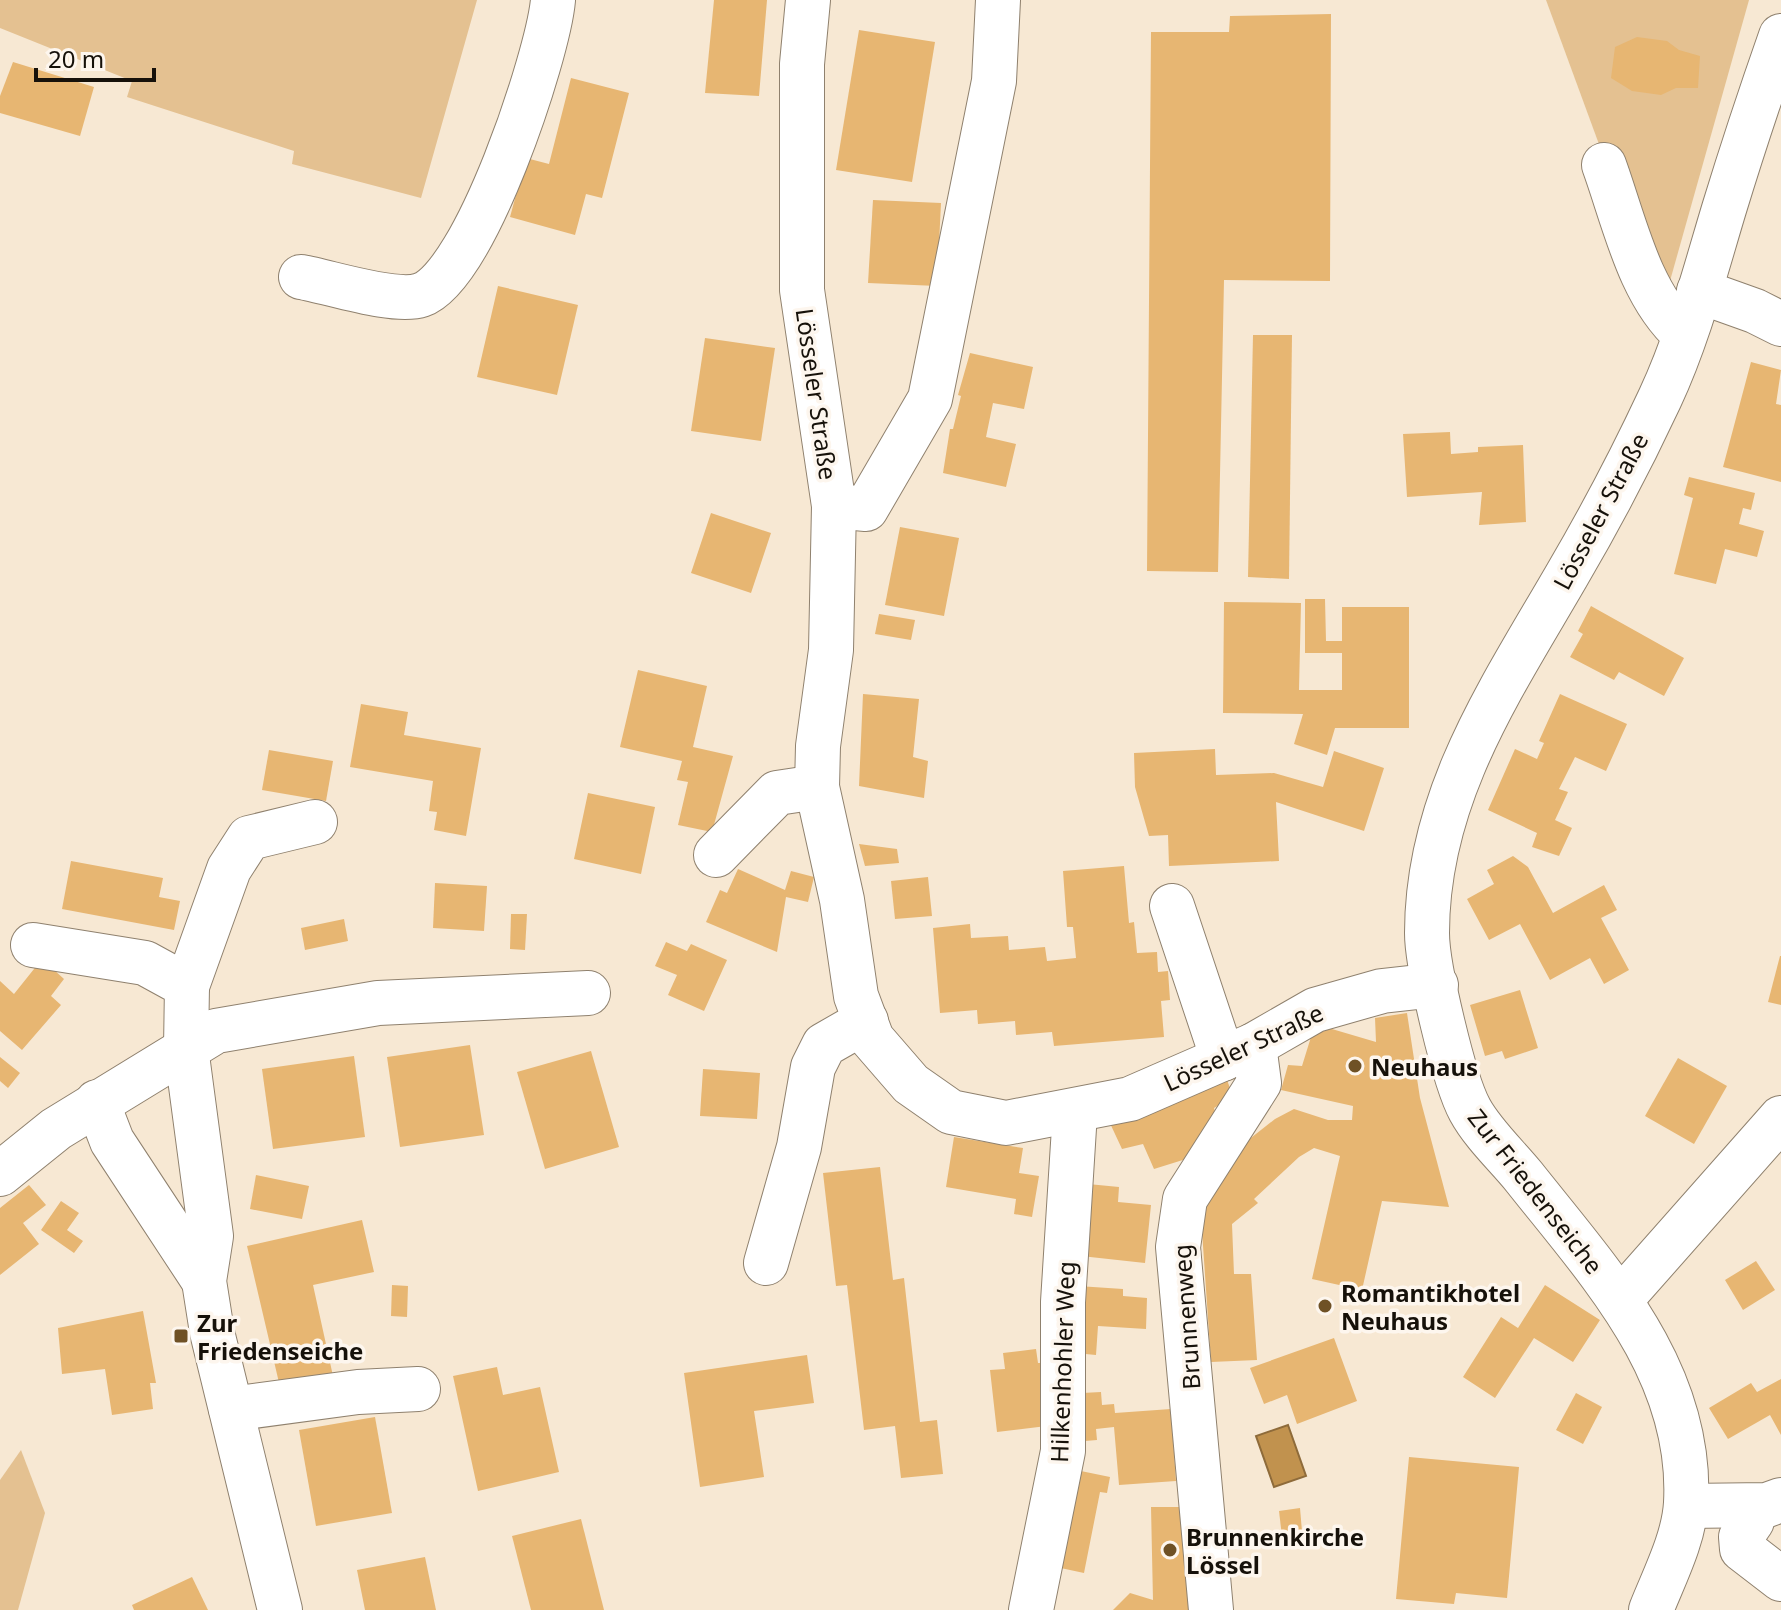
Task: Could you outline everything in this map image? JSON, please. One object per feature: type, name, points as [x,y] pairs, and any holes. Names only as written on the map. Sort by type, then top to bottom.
[{"type":"street","points":[[301,277],[394,296],[423,295],[435,286],[477,229],[542,56],[553,0]]},
{"type":"street","name":"Lösseler Straße","points":[[808,0],[802,64],[801,277],[814,391],[834,506],[831,650],[818,746],[817,787],[842,900],[856,996],[872,1039],[911,1084],[951,1112],[1006,1123],[1130,1099],[1239,1052],[1315,1010],[1382,991],[1436,985],[1427,925],[1429,880],[1441,822],[1467,757],[1507,680],[1606,507],[1662,393],[1699,291],[1746,137],[1781,36]]},
{"type":"street","points":[[834,506],[866,509],[930,399],[994,81],[998,0]]},
{"type":"street","points":[[1604,165],[1649,286],[1665,317],[1684,334]]},
{"type":"street","points":[[1699,291],[1781,324]]},
{"type":"street","points":[[716,855],[777,793],[817,787]]},
{"type":"street","points":[[280,1610],[231,1409],[204,1281],[211,1236],[186,1048],[187,986],[229,869],[249,838],[315,822]]},
{"type":"street","name":"Brunnenweg","points":[[1172,906],[1239,1052],[1259,1083],[1185,1199],[1178,1247],[1211,1610]]},
{"type":"street","points":[[33,945],[145,963],[187,986]]},
{"type":"street","name":"Zur Friedenseiche","points":[[1436,985],[1449,1047],[1469,1109],[1621,1299],[1662,1372],[1683,1440],[1686,1506],[1651,1610]]},
{"type":"street","points":[[0,1174],[97,1102],[216,1031],[378,1003],[588,993]]},
{"type":"street","points":[[766,1263],[799,1147],[813,1067],[824,1045],[866,1021]]},
{"type":"street","points":[[97,1102],[112,1141],[204,1281]]},
{"type":"street","name":"Hilkenhohler Weg","points":[[1031,1610],[1063,1451],[1063,1302],[1075,1112]]},
{"type":"street","name":"Zur Friedenseiche","points":[[1621,1299],[1781,1118]]},
{"type":"street","points":[[231,1409],[358,1392],[418,1389]]},
{"type":"street","points":[[1686,1506],[1764,1518]]},
{"type":"street","points":[[1764,1518],[1741,1537],[1742,1549],[1781,1579]]},
{"type":"shaded area","points":[[0,0],[477,0],[421,198],[292,164],[294,151],[127,97],[132,81],[0,28]]},
{"type":"shaded area","points":[[1546,0],[1749,0],[1661,313]]},
{"type":"shaded area","points":[[1288,1425],[1306,1476],[1274,1487],[1256,1436]]},
{"type":"shaded area","points":[[21,1450],[45,1513],[18,1610],[0,1610],[0,1480]]},
{"type":"building","points":[[714,0],[767,0],[759,96],[705,93]]},
{"type":"building","points":[[1331,14],[1330,281],[1224,280],[1218,572],[1147,571],[1151,32],[1229,32],[1230,16]]},
{"type":"building","points":[[859,30],[935,42],[912,182],[836,170]]},
{"type":"building","points":[[1637,37],[1667,41],[1679,50],[1700,56],[1698,88],[1676,88],[1661,95],[1632,91],[1611,78],[1615,47]]},
{"type":"building","points":[[13,62],[94,87],[80,136],[0,113],[0,96]]},
{"type":"building","points":[[571,78],[629,93],[602,198],[586,194],[575,235],[510,217],[526,158],[549,164]]},
{"type":"building","points":[[873,200],[941,203],[937,286],[868,283]]},
{"type":"building","points":[[498,286],[578,305],[557,395],[477,377]]},
{"type":"building","points":[[1253,335],[1292,335],[1289,579],[1248,577]]},
{"type":"building","points":[[705,338],[775,348],[761,441],[691,431]]},
{"type":"building","points":[[970,353],[1033,367],[1024,409],[993,403],[986,437],[1016,444],[1006,487],[943,473],[950,429],[953,429],[961,396],[958,395]]},
{"type":"building","points":[[1751,362],[1781,370],[1776,404],[1781,405],[1781,482],[1723,467]]},
{"type":"building","points":[[1450,432],[1451,454],[1478,452],[1478,447],[1523,445],[1526,522],[1479,525],[1482,492],[1407,497],[1403,434]]},
{"type":"building","points":[[1689,477],[1755,493],[1751,510],[1743,508],[1739,524],[1764,531],[1757,557],[1725,549],[1716,584],[1674,574],[1693,498],[1684,495]]},
{"type":"building","points":[[711,513],[771,533],[751,593],[691,573]]},
{"type":"building","points":[[900,527],[959,538],[944,616],[885,605]]},
{"type":"building","points":[[1305,599],[1325,599],[1326,641],[1342,641],[1342,607],[1409,607],[1409,728],[1335,728],[1327,755],[1294,744],[1303,714],[1223,713],[1224,602],[1301,603],[1299,690],[1342,690],[1342,653],[1305,653]]},
{"type":"building","points":[[1591,606],[1684,658],[1664,696],[1619,672],[1614,680],[1570,657],[1583,634],[1578,631]]},
{"type":"building","points":[[879,614],[915,620],[911,640],[875,634]]},
{"type":"building","points":[[638,670],[707,686],[693,747],[733,756],[712,832],[678,825],[688,782],[677,780],[682,761],[620,747]]},
{"type":"building","points":[[863,694],[919,699],[913,757],[928,761],[924,798],[859,786]]},
{"type":"building","points":[[1560,694],[1627,724],[1606,771],[1575,757],[1559,789],[1568,792],[1555,820],[1572,828],[1559,856],[1532,847],[1537,833],[1488,810],[1515,749],[1537,759],[1544,743],[1539,741]]},
{"type":"building","points":[[361,704],[408,712],[404,735],[481,748],[466,836],[434,830],[437,812],[429,811],[433,781],[350,767]]},
{"type":"building","points":[[1215,749],[1216,775],[1274,773],[1323,787],[1334,751],[1384,768],[1364,831],[1276,802],[1279,861],[1169,866],[1168,835],[1149,836],[1135,787],[1134,753]]},
{"type":"building","points":[[269,750],[333,761],[326,801],[262,790]]},
{"type":"building","points":[[588,793],[655,807],[641,874],[574,859]]},
{"type":"building","points":[[859,844],[897,849],[899,863],[865,866]]},
{"type":"building","points":[[1513,856],[1528,867],[1553,913],[1604,885],[1617,910],[1601,918],[1629,970],[1604,984],[1590,958],[1550,980],[1520,924],[1489,940],[1467,899],[1494,884],[1487,870]]},
{"type":"building","points":[[71,861],[163,878],[159,897],[180,901],[174,930],[62,909]]},
{"type":"building","points":[[1124,866],[1129,923],[1134,922],[1137,953],[1157,952],[1158,972],[1168,971],[1170,1000],[1161,1001],[1164,1037],[1054,1046],[1052,1032],[1016,1035],[1015,1021],[978,1024],[977,1010],[940,1013],[933,928],[970,924],[971,938],[1008,936],[1009,950],[1045,947],[1047,961],[1076,958],[1073,927],[1067,927],[1063,871]]},
{"type":"building","points":[[738,869],[785,890],[791,871],[814,877],[808,902],[786,897],[777,952],[706,922],[720,890],[727,893]]},
{"type":"building","points":[[928,877],[932,916],[895,919],[891,881]]},
{"type":"building","points":[[435,883],[487,886],[484,931],[433,928]]},
{"type":"building","points":[[511,914],[527,914],[525,950],[510,949]]},
{"type":"building","points":[[344,919],[348,941],[305,950],[301,928]]},
{"type":"building","points":[[666,942],[687,951],[691,944],[727,960],[704,1011],[668,995],[677,975],[655,966]]},
{"type":"building","points":[[1781,956],[1781,1005],[1768,1002]]},
{"type":"building","points":[[42,959],[64,979],[51,996],[61,1005],[22,1050],[0,1031],[0,981],[14,994]]},
{"type":"building","points":[[1520,990],[1538,1048],[1505,1059],[1502,1051],[1485,1056],[1470,1005]]},
{"type":"building","points":[[1407,1013],[1420,1098],[1449,1207],[1382,1201],[1362,1290],[1312,1279],[1340,1156],[1314,1148],[1299,1157],[1254,1199],[1258,1203],[1232,1224],[1234,1274],[1251,1274],[1257,1360],[1211,1362],[1200,1202],[1242,1145],[1275,1119],[1294,1109],[1328,1120],[1352,1120],[1353,1106],[1281,1090],[1288,1065],[1302,1066],[1315,1024],[1376,1042],[1375,1018]]},
{"type":"building","points":[[470,1045],[484,1135],[400,1147],[387,1057]]},
{"type":"building","points":[[591,1051],[619,1147],[545,1169],[517,1072]]},
{"type":"building","points":[[354,1056],[365,1137],[273,1149],[262,1069]]},
{"type":"building","points":[[0,1057],[20,1073],[8,1088],[0,1081]]},
{"type":"building","points":[[1678,1058],[1727,1086],[1694,1144],[1645,1116]]},
{"type":"building","points":[[703,1069],[760,1073],[757,1119],[700,1116]]},
{"type":"building","points":[[1225,1074],[1233,1097],[1214,1108],[1217,1119],[1186,1159],[1154,1169],[1143,1144],[1122,1149],[1108,1119]]},
{"type":"building","points":[[954,1137],[1023,1148],[1019,1173],[1039,1176],[1032,1217],[1014,1214],[1016,1199],[946,1187]]},
{"type":"building","points":[[880,1167],[893,1280],[904,1278],[920,1422],[937,1420],[943,1474],[901,1478],[895,1426],[864,1430],[847,1285],[836,1286],[823,1173]]},
{"type":"building","points":[[256,1175],[309,1186],[302,1219],[250,1209]]},
{"type":"building","points":[[1088,1184],[1119,1187],[1118,1202],[1151,1205],[1145,1263],[1081,1256]]},
{"type":"building","points":[[29,1185],[46,1205],[23,1223],[39,1244],[0,1275],[0,1208]]},
{"type":"building","points":[[61,1201],[79,1213],[67,1230],[83,1241],[74,1253],[41,1230]]},
{"type":"building","points":[[362,1220],[374,1272],[313,1285],[333,1376],[280,1387],[247,1246]]},
{"type":"building","points":[[1756,1261],[1775,1290],[1743,1310],[1725,1280]]},
{"type":"building","points":[[392,1285],[408,1286],[407,1317],[391,1316]]},
{"type":"building","points":[[1545,1285],[1600,1320],[1573,1362],[1534,1338],[1495,1398],[1463,1377],[1501,1317],[1518,1328]]},
{"type":"building","points":[[1078,1286],[1123,1289],[1123,1296],[1147,1298],[1146,1329],[1098,1326],[1096,1355],[1075,1353]]},
{"type":"building","points":[[143,1311],[156,1383],[150,1383],[153,1409],[112,1415],[105,1369],[62,1374],[58,1328]]},
{"type":"building","points":[[1334,1338],[1357,1401],[1297,1424],[1287,1395],[1264,1404],[1250,1368]]},
{"type":"building","points":[[1036,1349],[1038,1363],[1048,1363],[1055,1425],[997,1432],[990,1370],[1005,1369],[1003,1353]]},
{"type":"building","points":[[807,1355],[814,1403],[754,1411],[764,1477],[700,1487],[684,1373]]},
{"type":"building","points":[[497,1367],[503,1395],[540,1387],[559,1472],[478,1491],[453,1376]]},
{"type":"building","points":[[1781,1379],[1781,1435],[1770,1415],[1728,1439],[1709,1408],[1751,1383],[1757,1392]]},
{"type":"building","points":[[1101,1392],[1102,1405],[1114,1404],[1115,1413],[1171,1409],[1176,1481],[1119,1485],[1114,1427],[1096,1429],[1097,1440],[1085,1441],[1082,1393]]},
{"type":"building","points":[[1576,1393],[1602,1407],[1583,1444],[1556,1430]]},
{"type":"building","points":[[375,1417],[392,1513],[316,1526],[299,1430]]},
{"type":"building","points":[[1409,1457],[1519,1467],[1507,1598],[1456,1593],[1454,1604],[1396,1599]]},
{"type":"building","points":[[1076,1470],[1110,1477],[1107,1493],[1100,1492],[1084,1573],[1056,1567]]},
{"type":"building","name":"Brunnenkirche Lössel","points":[[1151,1507],[1185,1507],[1192,1610],[1113,1610],[1130,1593],[1153,1600]]},
{"type":"building","points":[[1300,1508],[1303,1543],[1283,1545],[1279,1511]]},
{"type":"building","points":[[581,1519],[604,1610],[531,1610],[512,1536]]},
{"type":"building","points":[[425,1557],[436,1610],[365,1610],[357,1570]]},
{"type":"building","points":[[192,1577],[208,1610],[134,1610],[132,1605]]},
{"type":"place","name":"Neuhaus","points":[[1355,1066]]},
{"type":"place","name":"Romantikhotel Neuhaus","points":[[1325,1306]]},
{"type":"place","name":"Zur Friedenseiche","points":[[181,1336]]},
{"type":"place","name":"Brunnenkirche Lössel","points":[[1170,1550]]}]
